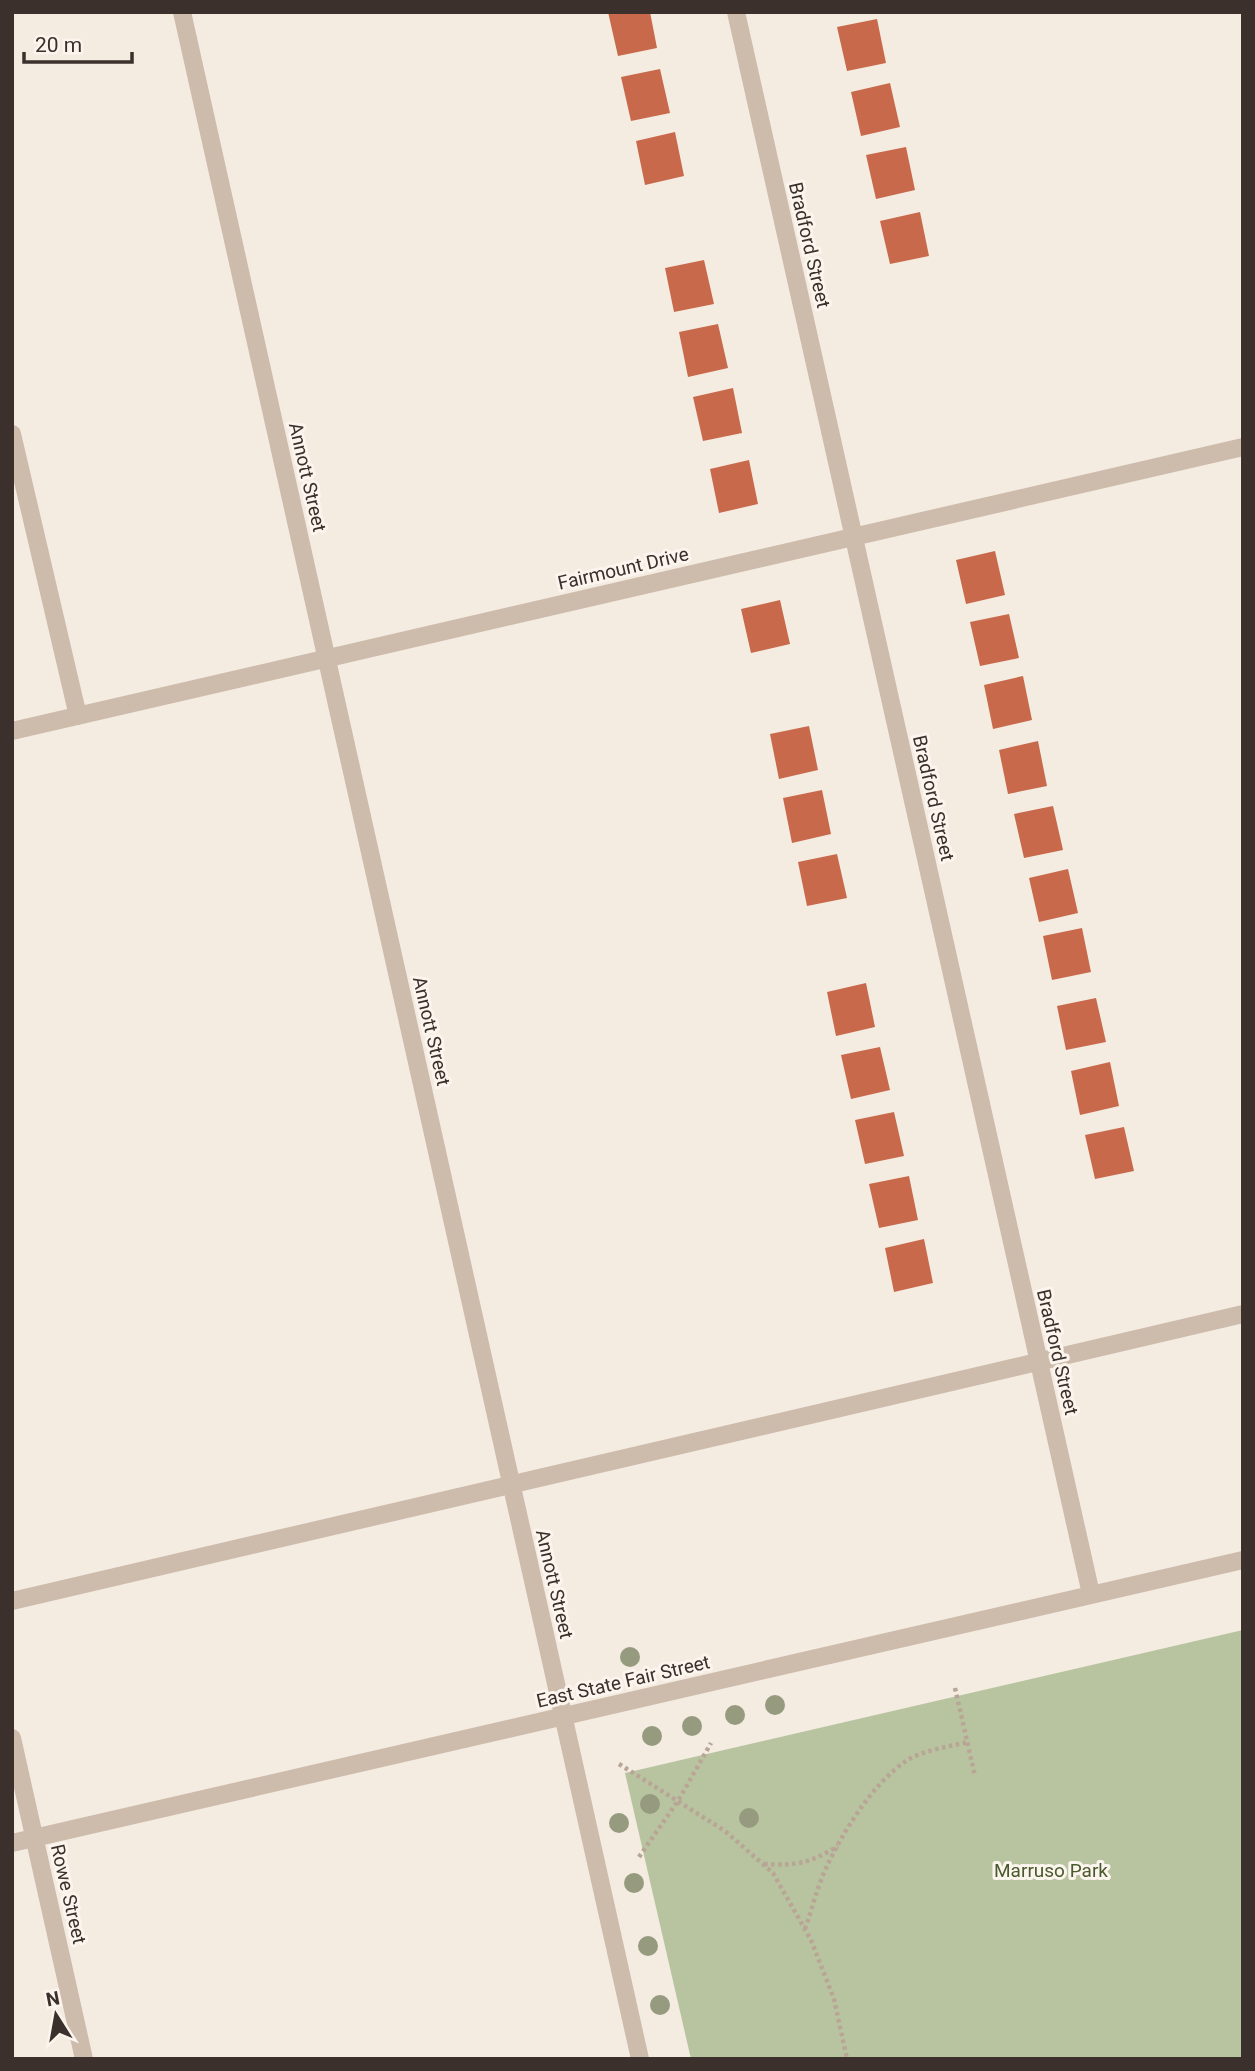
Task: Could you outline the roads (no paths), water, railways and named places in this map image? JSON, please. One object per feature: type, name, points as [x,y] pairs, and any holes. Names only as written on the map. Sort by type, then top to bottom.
[{"type":"street","name":"Annott Street","points":[[182,12],[640,2059]]},
{"type":"street","name":"Bradford Street","points":[[736,12],[1091,1594]]},
{"type":"street","points":[[12,434],[78,716]]},
{"type":"street","name":"Fairmount Drive","points":[[12,731],[1243,447]]},
{"type":"street","points":[[12,1601],[1243,1314]]},
{"type":"street","name":"East State Fair Street","points":[[12,1843],[1243,1560]]},
{"type":"street","name":"Rowe Street","points":[[12,1738],[84,2059]]},
{"type":"park label","name":"Marruso Park","points":[[1051,1870]]}]
